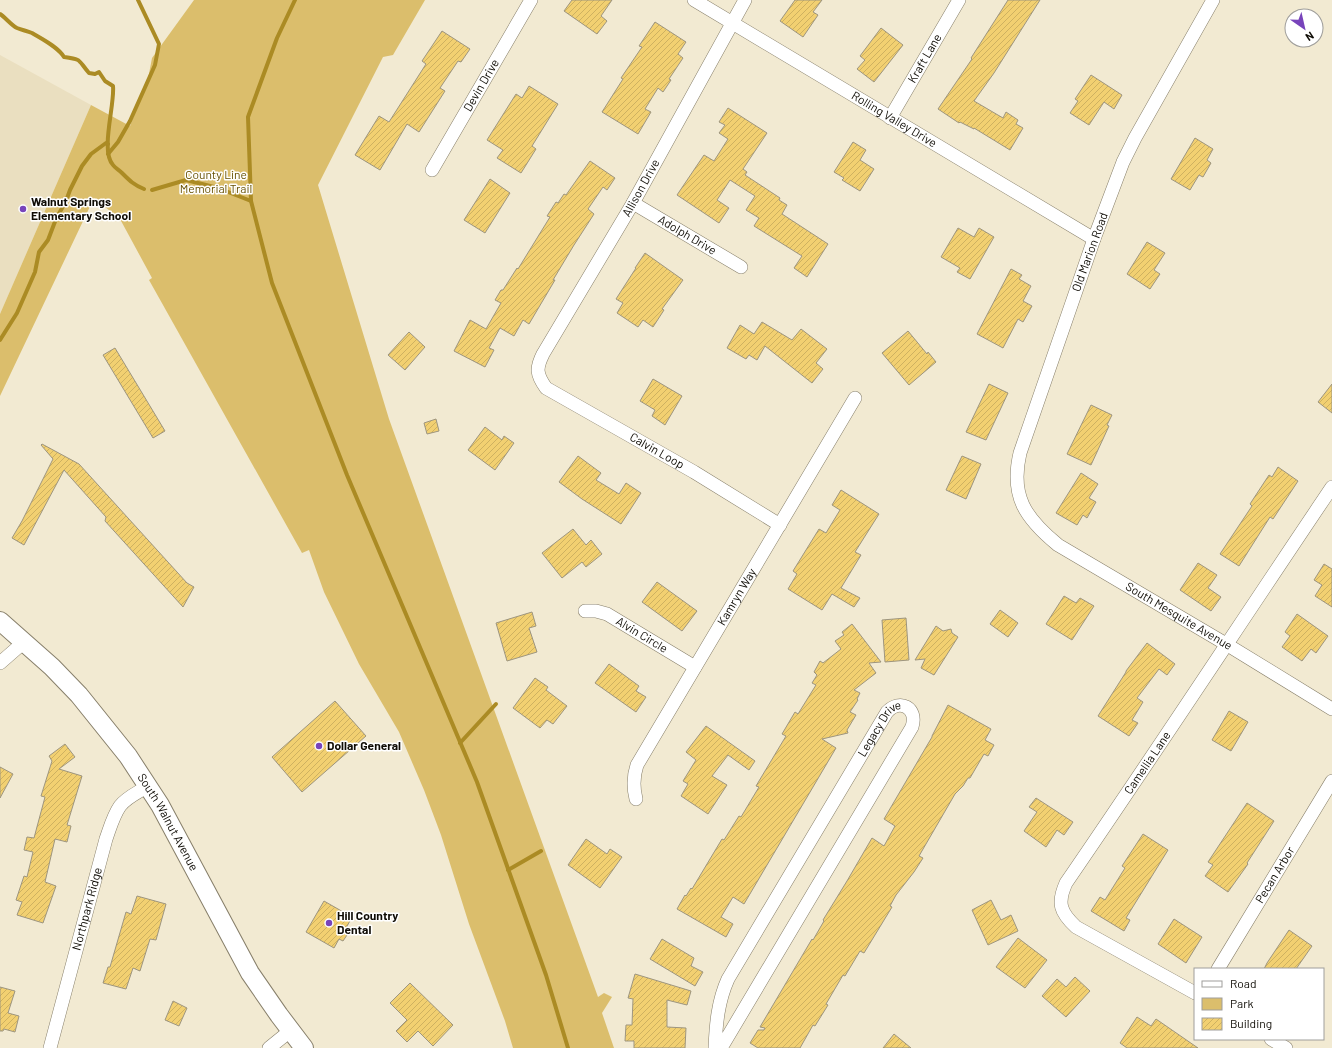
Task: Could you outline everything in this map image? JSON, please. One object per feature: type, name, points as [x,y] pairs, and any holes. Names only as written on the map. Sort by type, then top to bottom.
[{"type":"street","name":"Devin Drive","points":[[432,170],[531,0]]},
{"type":"street","name":"Rolling Valley Drive","points":[[694,0],[1094,239]]},
{"type":"street","name":"Allison Drive","points":[[538,374],[538,368],[543,354],[633,203],[731,22],[745,0]]},
{"type":"street","name":"Kraft Lane","points":[[890,118],[959,0]]},
{"type":"street","name":"Old Marion Road","points":[[1030,519],[1021,501],[1018,490],[1016,477],[1017,465],[1094,239],[1123,162],[1134,138],[1213,0]]},
{"type":"street","name":"Adolph Drive","points":[[633,203],[741,266]]},
{"type":"street","name":"Calvin Loop","points":[[538,374],[546,388],[694,472],[780,524]]},
{"type":"street","name":"Kamryn Way","points":[[636,799],[634,782],[637,765],[855,398]]},
{"type":"street","name":"Camellia Lane","points":[[1194,992],[1076,927],[1061,908],[1060,900],[1066,883],[1332,487]]},
{"type":"street","name":"South Mesquite Avenue","points":[[1030,519],[1039,530],[1069,552],[1332,708]]},
{"type":"street","name":"Alvin Circle","points":[[585,611],[596,611],[607,614],[696,667]]},
{"type":"street","name":"South Walnut Avenue","points":[[0,621],[52,667],[79,695],[128,756],[160,805],[244,963],[266,997],[304,1048]]},
{"type":"street","points":[[0,663],[24,642]]},
{"type":"street","name":"Legacy Drive","points":[[715,1048],[720,1001],[728,979],[887,712],[890,708],[896,706],[901,705],[906,707],[911,711],[913,716],[914,721],[912,727],[721,1048]]},
{"type":"street","name":"Pecan Arbor","points":[[1219,968],[1332,781]]},
{"type":"street","name":"Northpark Ridge","points":[[50,1048],[106,839],[120,806],[129,797],[148,786]]},
{"type":"street","points":[[269,1048],[290,1031]]},
{"type":"street","points":[[1273,1040],[1286,1048]]},
{"type":"shaded area","name":"Walnut Springs Elementary School","points":[[0,55],[91,105],[0,314]]},
{"type":"green space","name":"County Line Memorial Trail","points":[[194,0],[425,0],[393,55],[383,57],[318,185],[389,419],[598,997],[604,993],[612,997],[602,1013],[614,1048],[513,1048],[505,1021],[469,924],[441,835],[424,790],[399,732],[359,664],[324,592],[309,550],[302,553],[149,280],[152,278],[120,219],[94,198],[0,396],[0,314],[91,105],[130,126],[148,79],[152,58]]},
{"type":"building","points":[[572,0],[612,0],[601,16],[607,21],[597,34],[564,11]]},
{"type":"building","points":[[795,0],[822,0],[813,12],[818,15],[803,37],[780,21]]},
{"type":"building","points":[[1008,0],[1040,0],[994,73],[974,101],[1003,118],[1006,112],[1018,120],[1016,124],[1023,128],[1010,150],[974,128],[960,122],[959,123],[938,109],[972,59],[971,58]]},
{"type":"building","points":[[655,22],[686,42],[678,54],[683,58],[669,79],[671,80],[663,92],[658,88],[645,109],[651,112],[638,134],[602,112],[623,79],[621,78],[642,47],[639,46]]},
{"type":"building","points":[[881,28],[903,45],[874,82],[857,69],[865,60],[860,56]]},
{"type":"building","points":[[442,31],[470,49],[461,62],[458,61],[440,88],[445,91],[419,132],[407,124],[380,170],[355,155],[379,116],[389,122],[426,64],[422,61]]},
{"type":"building","points":[[1091,75],[1122,95],[1114,109],[1104,102],[1089,125],[1070,113],[1078,101],[1075,99]]},
{"type":"building","points":[[529,86],[558,104],[532,146],[536,149],[521,173],[497,158],[503,150],[487,140],[516,94],[522,98]]},
{"type":"building","points":[[728,108],[767,133],[743,169],[747,172],[745,175],[780,198],[779,200],[787,205],[782,214],[828,244],[807,277],[794,268],[802,256],[754,226],[759,218],[746,210],[755,196],[730,180],[717,200],[729,208],[719,223],[677,195],[704,155],[714,161],[728,139],[719,133],[725,125],[719,122]]},
{"type":"building","points":[[1195,138],[1213,149],[1207,160],[1211,163],[1203,177],[1199,175],[1190,190],[1171,179]]},
{"type":"building","points":[[853,142],[866,150],[860,160],[874,169],[860,191],[842,180],[844,178],[834,172]]},
{"type":"building","points":[[590,161],[615,178],[607,190],[603,187],[588,209],[594,214],[553,280],[555,280],[529,324],[523,320],[514,336],[500,328],[489,348],[494,350],[485,367],[454,351],[470,320],[486,329],[501,303],[495,300],[501,290],[503,290],[517,268],[518,269],[550,217],[547,216],[556,202],[558,203],[564,194],[566,195]]},
{"type":"building","points":[[490,179],[510,193],[485,233],[464,220]]},
{"type":"building","points":[[958,228],[974,237],[979,228],[994,237],[970,279],[957,272],[960,268],[941,257]]},
{"type":"building","points":[[1147,242],[1165,253],[1154,270],[1160,274],[1150,289],[1127,274]]},
{"type":"building","points":[[645,253],[683,280],[662,309],[664,310],[653,327],[643,320],[638,327],[617,313],[623,303],[616,299]]},
{"type":"building","points":[[1011,269],[1022,275],[1019,279],[1031,286],[1023,301],[1032,306],[1023,322],[1018,319],[1003,348],[977,334]]},
{"type":"building","points":[[762,322],[792,340],[801,329],[827,349],[816,363],[823,369],[812,383],[765,346],[757,360],[749,355],[746,359],[727,348],[740,325],[754,334]]},
{"type":"building","points":[[908,331],[927,354],[928,352],[936,362],[909,385],[882,353]]},
{"type":"building","points":[[409,332],[425,347],[405,370],[388,355]]},
{"type":"building","points":[[115,348],[165,431],[153,438],[103,355]]},
{"type":"building","points":[[653,379],[682,396],[665,425],[652,416],[655,410],[640,401]]},
{"type":"building","points":[[989,384],[1008,393],[986,440],[966,432]]},
{"type":"building","points":[[1332,384],[1332,413],[1318,402]]},
{"type":"building","points":[[1091,405],[1112,415],[1107,425],[1109,426],[1091,465],[1067,454]]},
{"type":"building","points":[[436,419],[439,431],[427,434],[424,423]]},
{"type":"building","points":[[485,427],[502,440],[504,436],[514,443],[495,470],[468,450]]},
{"type":"building","points":[[42,444],[79,464],[187,583],[194,587],[183,607],[105,521],[106,517],[64,470],[24,545],[12,538],[53,459],[41,445]]},
{"type":"building","points":[[578,456],[601,473],[596,480],[619,494],[626,483],[641,493],[621,524],[559,482]]},
{"type":"building","points":[[962,456],[981,464],[966,499],[946,490]]},
{"type":"building","points":[[1278,467],[1298,481],[1273,519],[1270,517],[1239,566],[1220,554],[1252,506],[1250,504],[1269,475],[1272,477]]},
{"type":"building","points":[[1081,473],[1098,484],[1089,498],[1096,502],[1087,518],[1083,515],[1077,525],[1056,513]]},
{"type":"building","points":[[841,490],[879,514],[855,552],[861,555],[841,588],[860,598],[854,607],[832,594],[822,610],[788,589],[797,574],[793,571],[819,529],[826,533],[840,510],[832,505]]},
{"type":"building","points":[[573,529],[586,545],[591,540],[602,554],[586,567],[582,562],[562,578],[542,553]]},
{"type":"building","points":[[1198,563],[1217,575],[1208,588],[1221,597],[1211,611],[1180,590]]},
{"type":"building","points":[[1324,564],[1332,569],[1332,607],[1315,596],[1322,585],[1314,580]]},
{"type":"building","points":[[657,582],[697,611],[682,631],[642,602]]},
{"type":"building","points":[[1064,596],[1076,603],[1080,598],[1094,606],[1072,640],[1046,624]]},
{"type":"building","points":[[1000,610],[1018,623],[1008,637],[990,624]]},
{"type":"building","points":[[532,612],[536,626],[529,628],[537,652],[507,661],[496,623]]},
{"type":"building","points":[[1297,614],[1328,636],[1316,653],[1311,649],[1302,661],[1282,647],[1290,636],[1285,632]]},
{"type":"building","points":[[906,618],[909,660],[885,662],[882,620]]},
{"type":"building","points":[[852,624],[881,662],[869,663],[876,673],[854,690],[860,693],[857,699],[858,700],[850,712],[856,715],[847,730],[848,733],[822,739],[836,748],[744,904],[733,897],[721,917],[733,924],[726,937],[677,909],[685,895],[686,896],[691,888],[692,889],[722,839],[724,840],[739,816],[741,817],[759,787],[756,786],[786,736],[782,734],[795,712],[798,714],[816,685],[812,683],[817,675],[814,672],[820,661],[823,663],[841,649],[835,641],[844,635],[842,632]]},
{"type":"building","points":[[936,626],[943,631],[951,629],[952,633],[958,637],[934,675],[921,668],[925,659],[915,660]]},
{"type":"building","points":[[1147,643],[1175,664],[1167,675],[1159,669],[1137,698],[1143,702],[1132,720],[1138,723],[1129,736],[1098,716],[1126,671]]},
{"type":"building","points":[[609,664],[639,686],[636,691],[646,697],[636,712],[595,683]]},
{"type":"building","points":[[535,678],[548,687],[546,690],[567,706],[553,724],[547,720],[540,728],[513,708]]},
{"type":"building","name":"Dollar General","points":[[335,701],[366,736],[302,792],[272,757]]},
{"type":"building","points":[[948,705],[991,729],[985,740],[994,745],[988,756],[984,754],[970,778],[968,778],[955,794],[919,856],[923,858],[896,895],[890,906],[892,907],[864,953],[860,951],[845,976],[843,975],[826,1004],[828,1005],[815,1026],[813,1025],[800,1048],[758,1048],[750,1043],[758,1030],[764,1030],[765,1028],[760,1027],[812,939],[813,940],[824,921],[823,920],[872,838],[884,846],[895,826],[884,819],[932,737]]},
{"type":"building","points":[[1229,711],[1248,722],[1231,751],[1212,740]]},
{"type":"building","points":[[706,726],[755,761],[749,770],[728,755],[712,776],[727,785],[708,814],[681,796],[688,784],[683,781],[696,760],[686,752]]},
{"type":"building","points":[[65,744],[75,757],[59,769],[82,776],[67,825],[71,826],[67,842],[55,839],[45,882],[56,886],[43,923],[17,915],[22,902],[16,900],[24,876],[27,877],[33,852],[24,850],[27,837],[34,838],[45,797],[41,796],[52,761],[49,756]]},
{"type":"building","points":[[0,767],[13,774],[0,798]]},
{"type":"building","points":[[1036,798],[1073,822],[1064,835],[1057,830],[1046,847],[1024,831],[1037,812],[1029,807]]},
{"type":"building","points":[[1247,803],[1274,821],[1247,863],[1248,864],[1228,892],[1205,876],[1213,865],[1208,862]]},
{"type":"building","points":[[1143,834],[1168,850],[1126,918],[1130,920],[1124,931],[1091,911],[1100,897],[1105,900],[1125,868],[1122,866]]},
{"type":"building","points":[[586,839],[607,854],[610,849],[622,857],[600,888],[568,865]]},
{"type":"building","points":[[137,896],[166,904],[156,940],[150,939],[140,971],[133,968],[126,989],[103,983],[108,967],[110,967],[126,912],[131,914]]},
{"type":"building","points":[[991,900],[1001,920],[1011,915],[1018,931],[988,945],[972,910]]},
{"type":"building","name":"Hill Country Dental","points":[[324,901],[352,917],[345,930],[349,932],[343,941],[339,939],[334,948],[306,932]]},
{"type":"building","points":[[1174,919],[1202,937],[1186,963],[1158,944]]},
{"type":"building","points":[[1289,930],[1312,946],[1297,968],[1264,968]]},
{"type":"building","points":[[1018,938],[1047,960],[1025,988],[996,967]]},
{"type":"building","points":[[662,939],[694,958],[691,966],[703,972],[695,986],[650,959]]},
{"type":"building","points":[[635,974],[691,991],[687,1005],[667,1000],[667,1027],[686,1028],[685,1048],[634,1048],[634,1041],[625,1041],[626,1025],[632,1025],[633,999],[628,998]]},
{"type":"building","points":[[1075,977],[1090,991],[1066,1017],[1042,996],[1057,979],[1066,987]]},
{"type":"building","points":[[410,983],[453,1025],[433,1046],[418,1031],[407,1042],[396,1031],[407,1020],[390,1003]]},
{"type":"building","points":[[0,987],[15,991],[8,1013],[19,1016],[15,1032],[4,1029],[3,1031],[0,1031]]},
{"type":"building","points":[[173,1001],[187,1008],[179,1026],[165,1020]]},
{"type":"building","points":[[1137,1017],[1151,1026],[1156,1019],[1198,1048],[1127,1048],[1120,1043]]},
{"type":"building","points":[[894,1034],[911,1048],[883,1048]]},
{"type":"waterway","points":[[108,154],[118,142],[130,121],[155,65],[159,44],[138,0]]},
{"type":"waterway","points":[[295,0],[277,38],[248,117],[251,201],[272,283],[347,475],[477,782],[546,975],[568,1048]]},
{"type":"waterway","points":[[0,14],[15,27],[32,33],[50,44],[64,57],[79,61],[89,73],[95,74],[99,72],[105,81],[113,86],[108,139],[109,158],[114,166],[130,181],[144,189]]},
{"type":"waterway","points":[[0,340],[17,313],[35,272],[39,252],[48,240],[56,219],[82,166],[91,154],[106,143],[108,144]]},
{"type":"waterway","points":[[152,190],[186,180],[218,188],[251,201]]},
{"type":"waterway","points":[[460,743],[496,704]]},
{"type":"waterway","points":[[508,870],[541,851]]},
{"type":"place","name":"Walnut Springs Elementary School","points":[[23,209]]},
{"type":"place","name":"Dollar General","points":[[319,746]]},
{"type":"place","name":"Hill Country Dental","points":[[329,923]]}]
